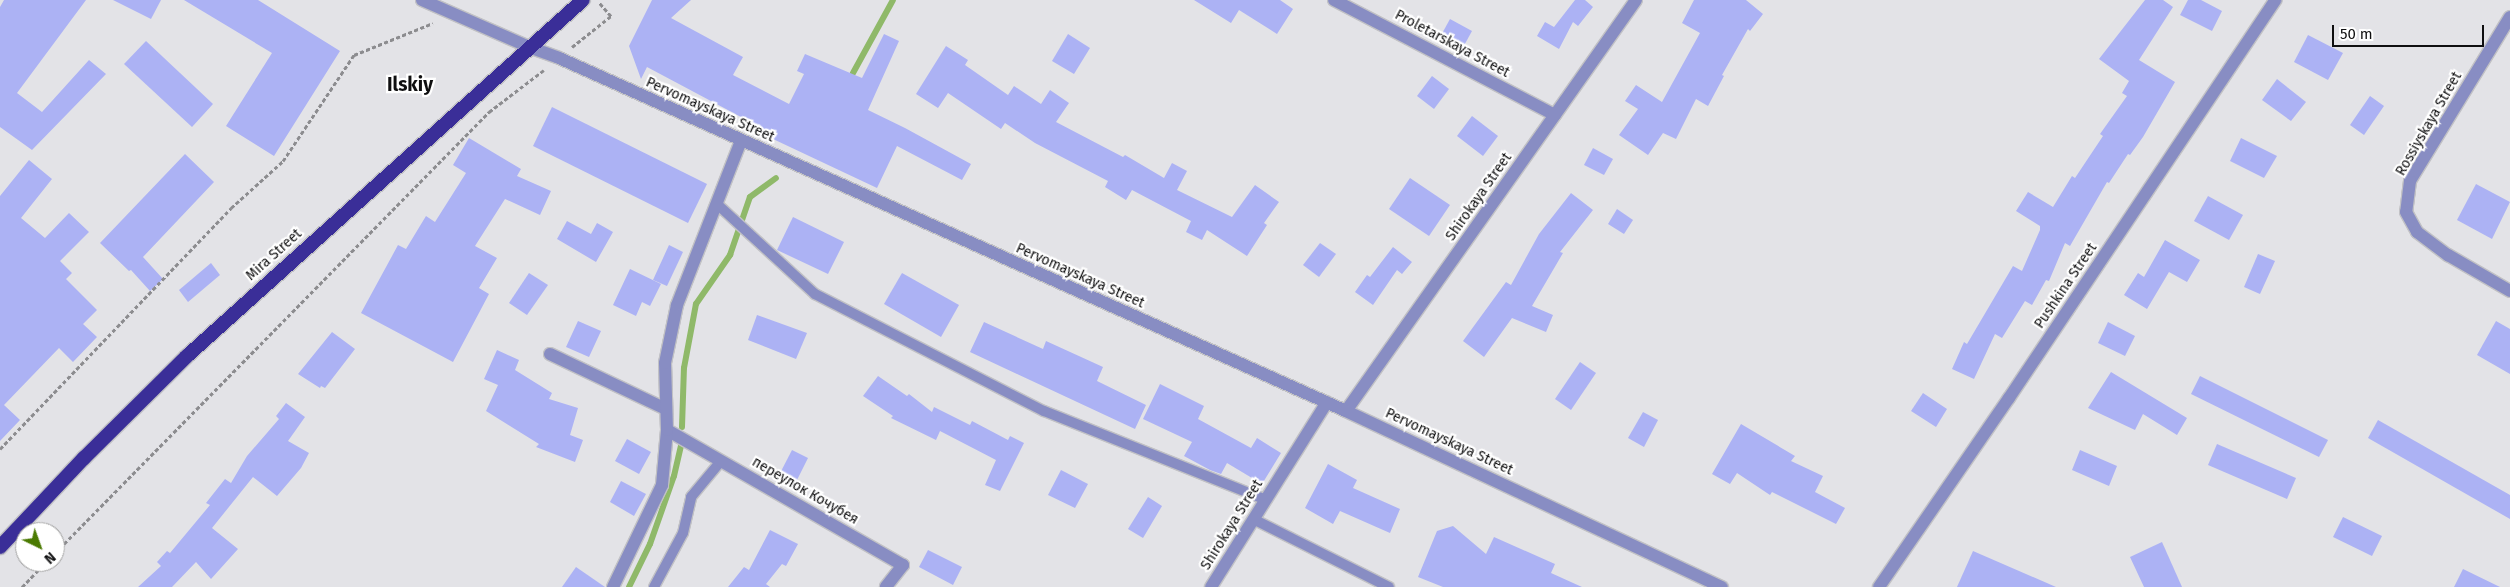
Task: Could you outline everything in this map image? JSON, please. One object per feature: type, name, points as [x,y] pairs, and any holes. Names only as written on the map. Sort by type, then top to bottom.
[{"type":"highway","name":"Mira Street","points":[[0,547],[84,458],[187,356],[583,0]]},
{"type":"street","name":"Pervomayskaya Street","points":[[422,0],[529,47],[560,58],[1327,402],[1722,587]]},
{"type":"street","name":"Proletarskaya Street","points":[[1334,0],[1555,115]]},
{"type":"street","name":"Shirokaya Street","points":[[1346,411],[1636,0]]},
{"type":"street","name":"Pushkina Street","points":[[1879,587],[2009,398],[2275,0]]},
{"type":"street","name":"Rossiyskaya Street","points":[[2510,17],[2410,181],[2406,212],[2418,232],[2448,255],[2510,291]]},
{"type":"street","points":[[613,587],[662,485],[667,430],[665,363],[677,305],[742,141]]},
{"type":"street","points":[[550,354],[666,409]]},
{"type":"street","name":"Shirokaya Street","points":[[1211,587],[1327,402]]},
{"type":"street","name":"переулок Кочубея","points":[[667,430],[903,565],[886,587]]},
{"type":"lane","points":[[717,204],[815,294],[1044,411],[1266,500]]},
{"type":"lane","points":[[654,587],[683,533],[691,497],[721,461]]},
{"type":"lane","points":[[1254,519],[1389,587]]},
{"type":"path","points":[[65,543],[489,112],[611,16],[596,0]]},
{"type":"path","points":[[0,449],[232,208],[283,161],[354,55],[453,15]]},
{"type":"path","points":[[22,587],[36,572]]},
{"type":"building","points":[[4,0],[86,0],[17,93],[42,112],[89,60],[106,74],[32,150],[0,127],[0,7]]},
{"type":"building","points":[[113,0],[161,0],[151,19]]},
{"type":"building","points":[[184,0],[258,0],[340,51],[274,156],[226,126],[272,53]]},
{"type":"building","points":[[652,0],[691,0],[671,18],[743,57],[733,75],[789,104],[804,74],[797,71],[805,54],[862,78],[884,34],[899,41],[868,110],[971,164],[962,180],[897,146],[877,188],[773,139],[775,135],[647,67],[641,79],[629,46]]},
{"type":"building","points":[[1194,0],[1280,0],[1293,9],[1277,34],[1239,10],[1231,23]]},
{"type":"building","points":[[1575,0],[1585,0],[1593,7],[1578,26],[1573,22],[1559,49],[1537,36],[1545,22],[1554,27]]},
{"type":"building","points":[[1694,0],[1746,0],[1763,14],[1750,31],[1748,29],[1722,75],[1724,76],[1708,106],[1696,99],[1676,139],[1663,133],[1648,155],[1619,135],[1638,109],[1625,101],[1636,85],[1662,102],[1700,33],[1682,23]]},
{"type":"building","points":[[2145,0],[2163,0],[2173,7],[2139,60],[2175,82],[2143,137],[2130,155],[2128,154],[2109,183],[2107,182],[2070,246],[2065,243],[2049,281],[2046,280],[2032,305],[2025,301],[2002,338],[1995,334],[1974,379],[1952,369],[1964,342],[1967,344],[2013,266],[2022,271],[2040,230],[2040,226],[2016,211],[2028,192],[2053,207],[2072,176],[2075,178],[2103,136],[2100,134],[2127,96],[2122,93],[2129,81],[2099,59]]},
{"type":"building","points":[[2188,0],[2201,0],[2222,11],[2212,31],[2180,15]]},
{"type":"building","points":[[1450,19],[1472,31],[1461,51],[1439,39]]},
{"type":"building","points":[[1068,34],[1090,48],[1074,74],[1052,61]]},
{"type":"building","points":[[2308,35],[2343,53],[2328,80],[2294,62]]},
{"type":"building","points":[[146,41],[213,104],[192,127],[124,64]]},
{"type":"building","points":[[946,46],[968,60],[965,65],[1008,95],[1014,86],[1041,104],[1050,90],[1069,103],[1056,122],[1123,157],[1125,155],[1164,178],[1172,163],[1187,171],[1177,190],[1232,217],[1255,185],[1279,202],[1264,223],[1267,225],[1247,256],[1207,230],[1202,240],[1186,232],[1191,221],[1132,190],[1126,200],[1105,187],[1108,181],[1035,143],[1005,123],[1001,129],[948,93],[938,108],[916,94]]},
{"type":"building","points":[[1432,76],[1449,89],[1434,109],[1417,96]]},
{"type":"building","points":[[2277,79],[2306,102],[2291,121],[2262,100]]},
{"type":"building","points":[[2370,96],[2384,106],[2364,135],[2350,125]]},
{"type":"building","points":[[552,107],[707,184],[688,223],[533,146]]},
{"type":"building","points":[[1472,116],[1498,136],[1483,156],[1457,136]]},
{"type":"building","points":[[469,138],[521,169],[517,176],[551,191],[540,215],[505,199],[475,246],[497,258],[479,288],[489,294],[453,362],[361,313],[398,245],[406,249],[426,216],[435,222],[466,173],[453,165]]},
{"type":"building","points":[[2241,138],[2277,156],[2264,178],[2230,161]]},
{"type":"building","points":[[1593,148],[1613,159],[1604,175],[1584,165]]},
{"type":"building","points":[[185,154],[214,182],[143,257],[163,279],[150,291],[131,270],[129,271],[100,243]]},
{"type":"building","points":[[29,160],[52,179],[21,218],[45,238],[69,213],[89,232],[60,261],[72,273],[66,279],[97,310],[83,324],[97,337],[73,362],[59,348],[4,405],[20,420],[0,441],[0,196]]},
{"type":"building","points":[[1410,178],[1450,205],[1429,236],[1389,209]]},
{"type":"building","points":[[2476,184],[2510,202],[2492,239],[2457,220]]},
{"type":"building","points":[[1571,193],[1593,210],[1560,252],[1563,253],[1532,306],[1553,315],[1546,332],[1512,318],[1484,357],[1463,341],[1506,282],[1511,285],[1539,234]]},
{"type":"building","points":[[2208,196],[2243,215],[2229,240],[2194,221]]},
{"type":"building","points":[[1617,209],[1633,220],[1624,234],[1608,224]]},
{"type":"building","points":[[793,217],[844,242],[828,274],[777,250]]},
{"type":"building","points":[[567,221],[591,234],[597,223],[613,232],[596,262],[557,239]]},
{"type":"building","points":[[2165,240],[2200,260],[2187,282],[2169,272],[2147,309],[2124,295],[2138,273],[2144,277]]},
{"type":"building","points":[[1320,243],[1336,254],[1319,277],[1303,265]]},
{"type":"building","points":[[669,245],[683,252],[667,286],[653,280]]},
{"type":"building","points":[[1393,247],[1412,262],[1402,274],[1397,270],[1373,305],[1355,292],[1367,275],[1370,277]]},
{"type":"building","points":[[2258,254],[2275,261],[2260,294],[2244,287]]},
{"type":"building","points":[[211,263],[220,275],[188,302],[179,290]]},
{"type":"building","points":[[630,269],[661,284],[650,306],[642,302],[636,316],[613,305]]},
{"type":"building","points":[[529,273],[548,285],[527,315],[509,303]]},
{"type":"building","points":[[902,273],[959,305],[941,337],[884,304]]},
{"type":"building","points":[[757,315],[807,333],[796,359],[748,340]]},
{"type":"building","points":[[578,321],[601,331],[589,357],[566,347]]},
{"type":"building","points":[[2496,321],[2510,329],[2510,374],[2477,355]]},
{"type":"building","points":[[984,322],[1043,349],[1046,341],[1103,367],[1097,381],[1146,405],[1135,429],[970,352]]},
{"type":"building","points":[[2108,322],[2135,336],[2125,356],[2098,343]]},
{"type":"building","points":[[332,332],[355,349],[325,388],[321,386],[320,388],[298,374]]},
{"type":"building","points":[[497,350],[519,360],[515,370],[552,393],[549,399],[578,408],[570,435],[583,440],[575,462],[536,447],[539,444],[486,411],[498,385],[484,379]]},
{"type":"building","points":[[1580,362],[1596,373],[1571,410],[1555,399]]},
{"type":"building","points":[[2111,372],[2187,418],[2177,435],[2143,414],[2135,430],[2088,408]]},
{"type":"building","points":[[878,376],[907,396],[909,394],[932,412],[934,407],[970,425],[972,421],[1008,440],[1010,436],[1024,443],[1000,491],[985,485],[996,460],[940,431],[936,440],[891,418],[893,416],[863,396]]},
{"type":"building","points":[[2200,376],[2328,440],[2319,457],[2191,394]]},
{"type":"building","points":[[1160,384],[1204,406],[1198,419],[1251,448],[1257,438],[1281,453],[1262,484],[1227,463],[1221,474],[1184,456],[1192,442],[1143,419]]},
{"type":"building","points":[[1923,393],[1947,409],[1936,427],[1911,411]]},
{"type":"building","points":[[286,403],[305,417],[288,441],[309,453],[301,468],[277,496],[253,477],[212,528],[238,549],[211,579],[196,562],[172,587],[138,587],[161,566],[157,562],[167,551],[170,553],[210,505],[206,503],[225,479],[231,483],[247,456],[279,419],[276,416]]},
{"type":"building","points":[[1643,412],[1658,420],[1644,447],[1628,438]]},
{"type":"building","points":[[2378,420],[2510,495],[2510,519],[2368,438]]},
{"type":"building","points":[[1741,424],[1795,456],[1791,461],[1823,476],[1815,492],[1845,508],[1836,524],[1772,492],[1770,495],[1737,473],[1730,484],[1712,474]]},
{"type":"building","points":[[627,439],[651,452],[639,474],[615,461]]},
{"type":"building","points":[[2217,444],[2296,478],[2287,499],[2208,465]]},
{"type":"building","points":[[792,450],[808,458],[793,488],[777,479]]},
{"type":"building","points":[[2080,450],[2117,466],[2109,486],[2072,470]]},
{"type":"building","points":[[1328,464],[1357,480],[1353,488],[1400,509],[1390,533],[1340,511],[1333,524],[1305,508]]},
{"type":"building","points":[[1061,470],[1088,484],[1075,508],[1048,495]]},
{"type":"building","points":[[621,481],[646,494],[634,516],[610,502]]},
{"type":"building","points":[[1148,497],[1162,506],[1143,538],[1128,529]]},
{"type":"building","points":[[2343,517],[2382,536],[2372,556],[2333,537]]},
{"type":"building","points":[[1453,526],[1486,554],[1494,537],[1555,564],[1551,573],[1582,587],[1443,587],[1418,577],[1437,531]]},
{"type":"building","points":[[770,530],[798,544],[786,566],[782,564],[766,584],[770,587],[728,587],[744,567],[749,570]]},
{"type":"building","points":[[2162,542],[2182,587],[2144,587],[2130,557]]},
{"type":"building","points":[[928,550],[962,567],[953,585],[919,567]]},
{"type":"building","points":[[1973,551],[2056,587],[1957,587]]},
{"type":"building","points":[[576,567],[605,587],[562,587]]},
{"type":"building","points":[[2463,569],[2500,587],[2454,587]]},
{"type":"waterway","points":[[853,73],[893,0]]},
{"type":"waterway","points":[[682,427],[684,368],[696,304],[730,255],[750,197],[776,178]]},
{"type":"waterway","points":[[629,587],[650,544],[674,476],[681,446]]},
{"type":"district","name":"Ilskiy","points":[[410,85]]}]
